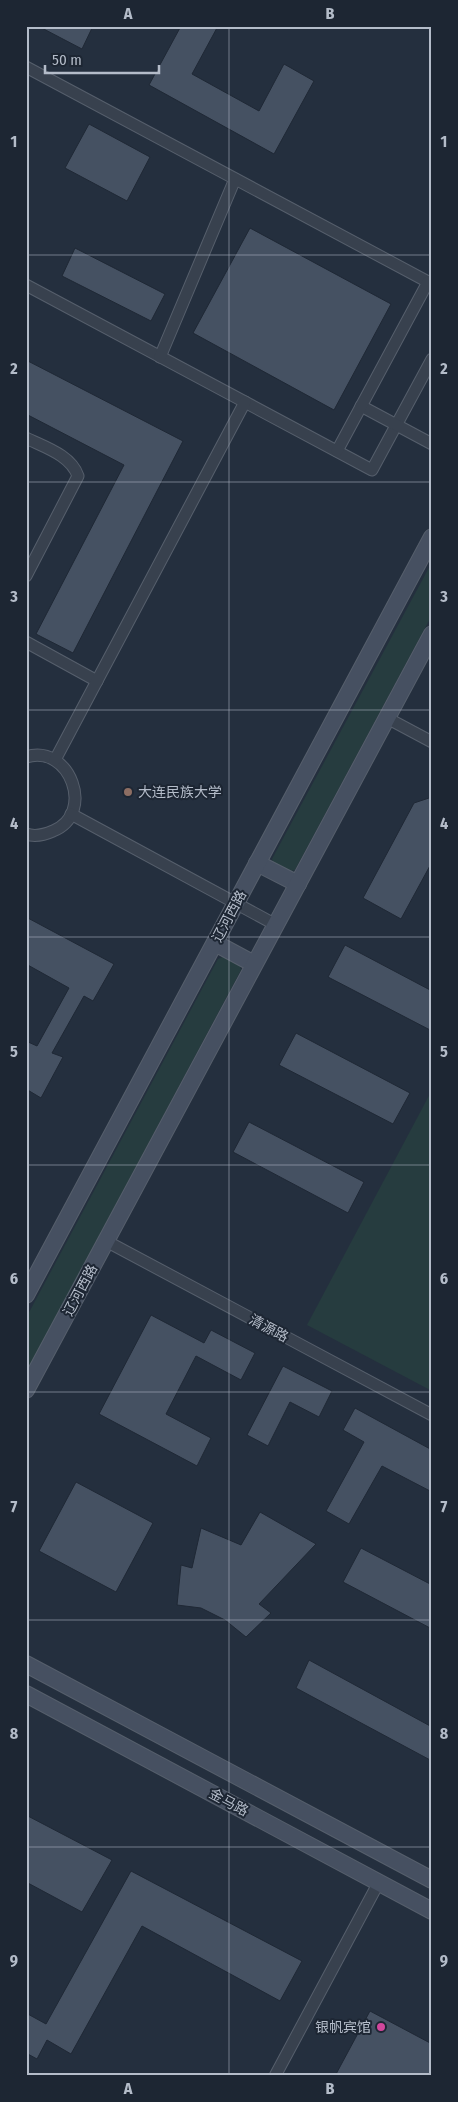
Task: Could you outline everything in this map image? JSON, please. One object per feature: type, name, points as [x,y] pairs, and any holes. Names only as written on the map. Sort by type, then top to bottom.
[{"type":"street","points":[[26,67],[430,283],[337,451]]},
{"type":"street","points":[[160,356],[235,179]]},
{"type":"street","points":[[26,285],[372,470],[432,359]]},
{"type":"street","points":[[55,760],[245,402]]},
{"type":"street","points":[[361,406],[432,444]]},
{"type":"street","points":[[26,438],[68,460],[75,467],[78,476],[26,576]]},
{"type":"street","name":"辽河西路","points":[[26,1295],[432,537]]},
{"type":"street","name":"辽河西路","points":[[26,1390],[432,634]]},
{"type":"street","points":[[26,642],[97,680]]},
{"type":"street","points":[[387,718],[432,742]]},
{"type":"street","points":[[26,757],[43,756],[55,760],[66,769],[73,781],[76,794],[74,808],[67,820],[57,830],[44,835],[26,834]]},
{"type":"street","points":[[70,814],[276,925]]},
{"type":"street","points":[[257,863],[298,884]]},
{"type":"street","points":[[214,943],[254,964]]},
{"type":"street","name":"清源路","points":[[106,1241],[432,1415]]},
{"type":"street","name":"金马路","points":[[28,1664],[432,1880]]},
{"type":"street","name":"金马路","points":[[26,1694],[432,1911]]},
{"type":"street","points":[[275,2076],[379,1882]]},
{"type":"green space","points":[[432,562],[432,615],[295,870],[284,873],[275,868],[272,859]]},
{"type":"green space","points":[[229,954],[238,959],[241,970],[26,1373],[26,1318],[218,959]]},
{"type":"green space","points":[[432,1090],[432,1391],[307,1325]]},
{"type":"building","points":[[38,26],[93,26],[82,49]]},
{"type":"building","points":[[181,26],[218,26],[192,74],[259,111],[284,64],[314,81],[274,154],[149,85]]},
{"type":"building","points":[[89,124],[150,157],[127,201],[65,168]]},
{"type":"building","points":[[250,228],[391,304],[334,410],[193,333]]},
{"type":"building","points":[[75,248],[165,294],[151,321],[62,276]]},
{"type":"building","points":[[26,360],[183,441],[73,653],[36,634],[124,465],[26,414]]},
{"type":"building","points":[[432,797],[432,862],[401,919],[363,898],[414,803]]},
{"type":"building","points":[[26,917],[114,964],[93,1001],[84,996],[52,1053],[63,1057],[41,1098],[26,1089],[26,1041],[37,1046],[69,988],[26,964]]},
{"type":"building","points":[[345,945],[432,991],[432,1031],[328,977]]},
{"type":"building","points":[[296,1033],[410,1093],[393,1124],[279,1065]]},
{"type":"building","points":[[249,1122],[364,1182],[348,1213],[233,1152]]},
{"type":"building","points":[[151,1315],[204,1343],[211,1330],[255,1353],[241,1380],[196,1356],[166,1414],[211,1438],[197,1466],[99,1414]]},
{"type":"building","points":[[283,1366],[332,1391],[319,1417],[290,1402],[268,1446],[247,1435]]},
{"type":"building","points":[[355,1408],[432,1450],[432,1492],[382,1466],[349,1524],[326,1511],[364,1442],[343,1430]]},
{"type":"building","points":[[76,1482],[153,1523],[116,1592],[39,1551]]},
{"type":"building","points":[[260,1512],[316,1544],[259,1604],[271,1613],[246,1637],[225,1620],[201,1608],[177,1605],[181,1565],[192,1568],[201,1528],[241,1545]]},
{"type":"building","points":[[361,1548],[432,1585],[432,1629],[343,1582]]},
{"type":"building","points":[[309,1660],[432,1727],[432,1761],[296,1688]]},
{"type":"building","points":[[26,1815],[112,1860],[82,1912],[26,1882]]},
{"type":"building","points":[[131,1871],[302,1961],[280,2001],[142,1926],[71,2054],[47,2040],[37,2059],[26,2053],[26,2013],[46,2024]]},
{"type":"building","name":"银帆宾馆","points":[[370,2011],[432,2044],[432,2076],[335,2076]]},
{"type":"place","name":"大连民族大学","points":[[128,792]]},
{"type":"place","name":"银帆宾馆","points":[[381,2027]]}]
